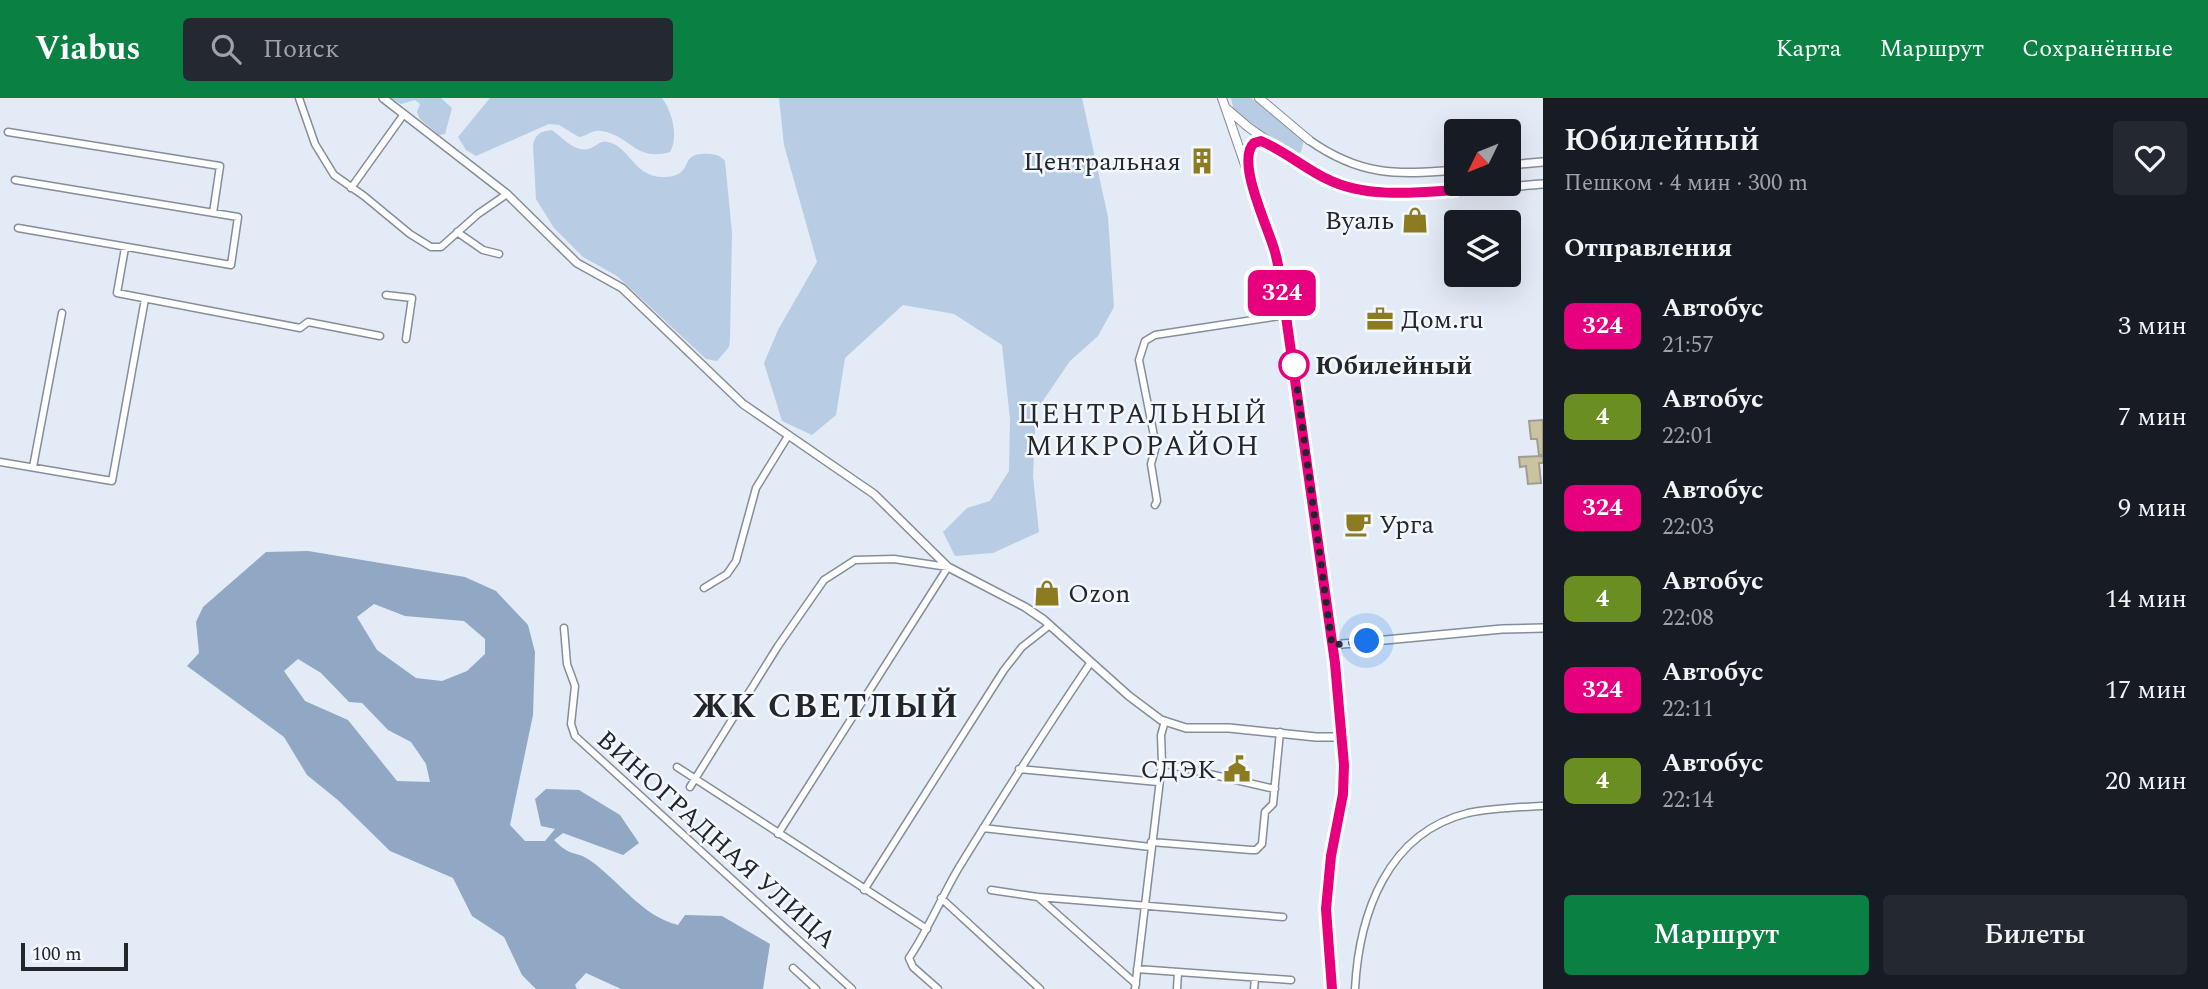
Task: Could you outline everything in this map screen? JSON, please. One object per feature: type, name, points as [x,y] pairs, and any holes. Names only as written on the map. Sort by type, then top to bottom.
[{"type":"main road","points":[[1259,98],[1309,140]]},
{"type":"main road","points":[[1224,101],[1275,252],[1332,645],[1342,737],[1343,794],[1328,881],[1326,909],[1332,989]]},
{"type":"main road","points":[[1224,101],[1296,161]]},
{"type":"main road","points":[[1252,187],[1248,153],[1254,143],[1261,141],[1286,154]]},
{"type":"street","points":[[299,98],[312,138],[325,164],[336,178],[364,196],[403,230],[430,247],[441,247],[478,214],[507,194]]},
{"type":"street","points":[[383,98],[507,194],[572,259],[622,288],[727,390],[788,436],[874,494],[948,568]]},
{"type":"street","points":[[351,188],[404,114]]},
{"type":"street","points":[[8,132],[220,166],[213,213]]},
{"type":"street","points":[[1309,140],[1331,155],[1367,169],[1392,173],[1444,172]]},
{"type":"street","points":[[1296,161],[1330,181],[1365,190],[1444,187]]},
{"type":"street","points":[[1521,164],[1543,162]]},
{"type":"street","points":[[15,180],[237,217],[231,265],[18,228]]},
{"type":"street","points":[[1521,185],[1543,184]]},
{"type":"street","points":[[457,232],[483,250],[499,254]]},
{"type":"street","points":[[125,248],[117,293],[300,328],[308,322],[380,336]]},
{"type":"street","points":[[386,295],[412,298],[405,339]]},
{"type":"street","points":[[0,462],[113,481],[145,299]]},
{"type":"street","points":[[33,467],[62,313]]},
{"type":"street","points":[[1156,505],[1151,464],[1156,446],[1139,360],[1144,341],[1155,335],[1286,316]]},
{"type":"street","points":[[704,588],[727,573],[736,561],[756,488],[788,436]]},
{"type":"street","points":[[690,788],[715,744],[820,583],[855,560],[894,559],[948,568],[1025,607],[1050,625],[1129,696],[1165,721],[1186,728],[1229,728],[1342,737]]},
{"type":"street","points":[[778,834],[948,568]]},
{"type":"street","points":[[864,890],[1004,670],[1022,647],[1050,625]]},
{"type":"street","name":"ВИНОГРАДНАЯ УЛИЦА","points":[[565,628],[567,664],[575,686],[571,724],[575,736],[852,989]]},
{"type":"street","points":[[1332,645],[1502,629],[1543,628]]},
{"type":"street","points":[[938,989],[909,960],[942,898],[1019,769],[1091,662]]},
{"type":"street","points":[[1135,986],[1162,763],[1161,735],[1165,721]]},
{"type":"street","points":[[983,828],[1151,845],[1251,850],[1261,846],[1265,813],[1273,804],[1280,732]]},
{"type":"street","points":[[1162,763],[1275,789]]},
{"type":"street","points":[[677,767],[927,929]]},
{"type":"street","points":[[1019,769],[1158,782]]},
{"type":"street","points":[[1355,989],[1357,957],[1367,910],[1389,866],[1407,845],[1436,825],[1468,813],[1543,806]]},
{"type":"street","points":[[991,890],[1143,907],[1283,917]]},
{"type":"street","points":[[1038,897],[1135,986]]},
{"type":"street","points":[[942,898],[1040,989]]},
{"type":"street","points":[[793,968],[816,989]]},
{"type":"street","points":[[1137,970],[1291,980]]},
{"type":"street","points":[[1177,989],[1178,972]]},
{"type":"street","points":[[1254,989],[1255,978]]},
{"type":"shaded area","points":[[391,98],[441,98],[452,108],[445,134],[439,135],[420,119],[417,112],[420,104],[415,100],[401,104]]},
{"type":"shaded area","points":[[490,98],[662,98],[673,124],[673,146],[670,152],[648,153],[611,133],[598,131],[579,137],[559,125],[549,124],[476,156],[466,150],[458,137]]},
{"type":"shaded area","points":[[779,98],[1082,98],[1108,217],[1114,307],[1098,336],[1070,361],[1036,411],[1033,476],[1039,532],[993,553],[955,556],[943,532],[967,508],[990,501],[1009,471],[1010,419],[1002,345],[954,314],[903,305],[845,358],[836,415],[812,435],[782,421],[764,363],[778,330],[817,262],[784,145]]},
{"type":"shaded area","points":[[1231,98],[1251,98],[1304,140],[1301,152],[1293,155],[1234,111]]},
{"type":"shaded area","points":[[552,130],[577,148],[587,149],[604,142],[616,145],[642,170],[660,177],[679,173],[694,155],[713,154],[725,161],[732,233],[730,339],[729,347],[717,361],[706,359],[617,276],[583,257],[554,228],[536,199],[533,145],[539,134]]},
{"type":"shaded area","points":[[308,551],[465,577],[496,591],[528,625],[535,652],[533,715],[510,825],[525,841],[545,841],[555,829],[541,826],[535,799],[546,789],[579,790],[620,815],[639,843],[623,855],[563,833],[554,840],[569,852],[602,869],[642,906],[665,921],[678,925],[685,915],[722,916],[770,944],[763,989],[621,989],[586,973],[575,985],[577,989],[536,989],[522,975],[504,937],[472,916],[453,878],[390,851],[339,801],[307,775],[284,737],[187,666],[199,653],[196,622],[203,607],[266,552]],"holes":[[[374,604],[405,616],[464,621],[485,639],[485,654],[467,671],[442,681],[416,678],[377,650],[357,617]],[[298,659],[321,673],[349,702],[362,703],[388,730],[411,742],[426,764],[430,782],[397,781],[348,720],[305,701],[284,671]]]},
{"type":"building","points":[[1543,420],[1543,455],[1539,455],[1537,439],[1531,439],[1529,421]]},
{"type":"building","points":[[1543,456],[1543,463],[1539,463],[1541,483],[1528,484],[1526,466],[1520,467],[1519,457]]},
{"type":"bus line","name":"324","points":[[1332,989],[1326,909],[1331,856],[1343,794],[1344,765],[1335,663],[1283,295],[1275,252],[1252,187],[1248,162],[1249,147],[1261,141],[1312,172],[1347,187],[1387,192],[1444,191]]},
{"type":"place","name":"Центральная","points":[[1202,161]]},
{"type":"place","name":"Вуаль","points":[[1415,220]]},
{"type":"place","name":"Дом.ru","points":[[1380,319]]},
{"type":"place","name":"Юбилейный","points":[[1294,365]]},
{"type":"place","name":"Урга","points":[[1358,524]]},
{"type":"place","name":"Ozon","points":[[1047,593]]},
{"type":"place","name":"СДЭК","points":[[1237,769]]},
{"type":"district","name":"ЦЕНТРАЛЬНЫЙ МИКРОРАЙОН","points":[[1143,429]]},
{"type":"district","name":"ЖК СВЕТЛЫЙ","points":[[826,705]]},
{"type":"route","points":[[1294,365],[1332,645],[1367,641]]}]
